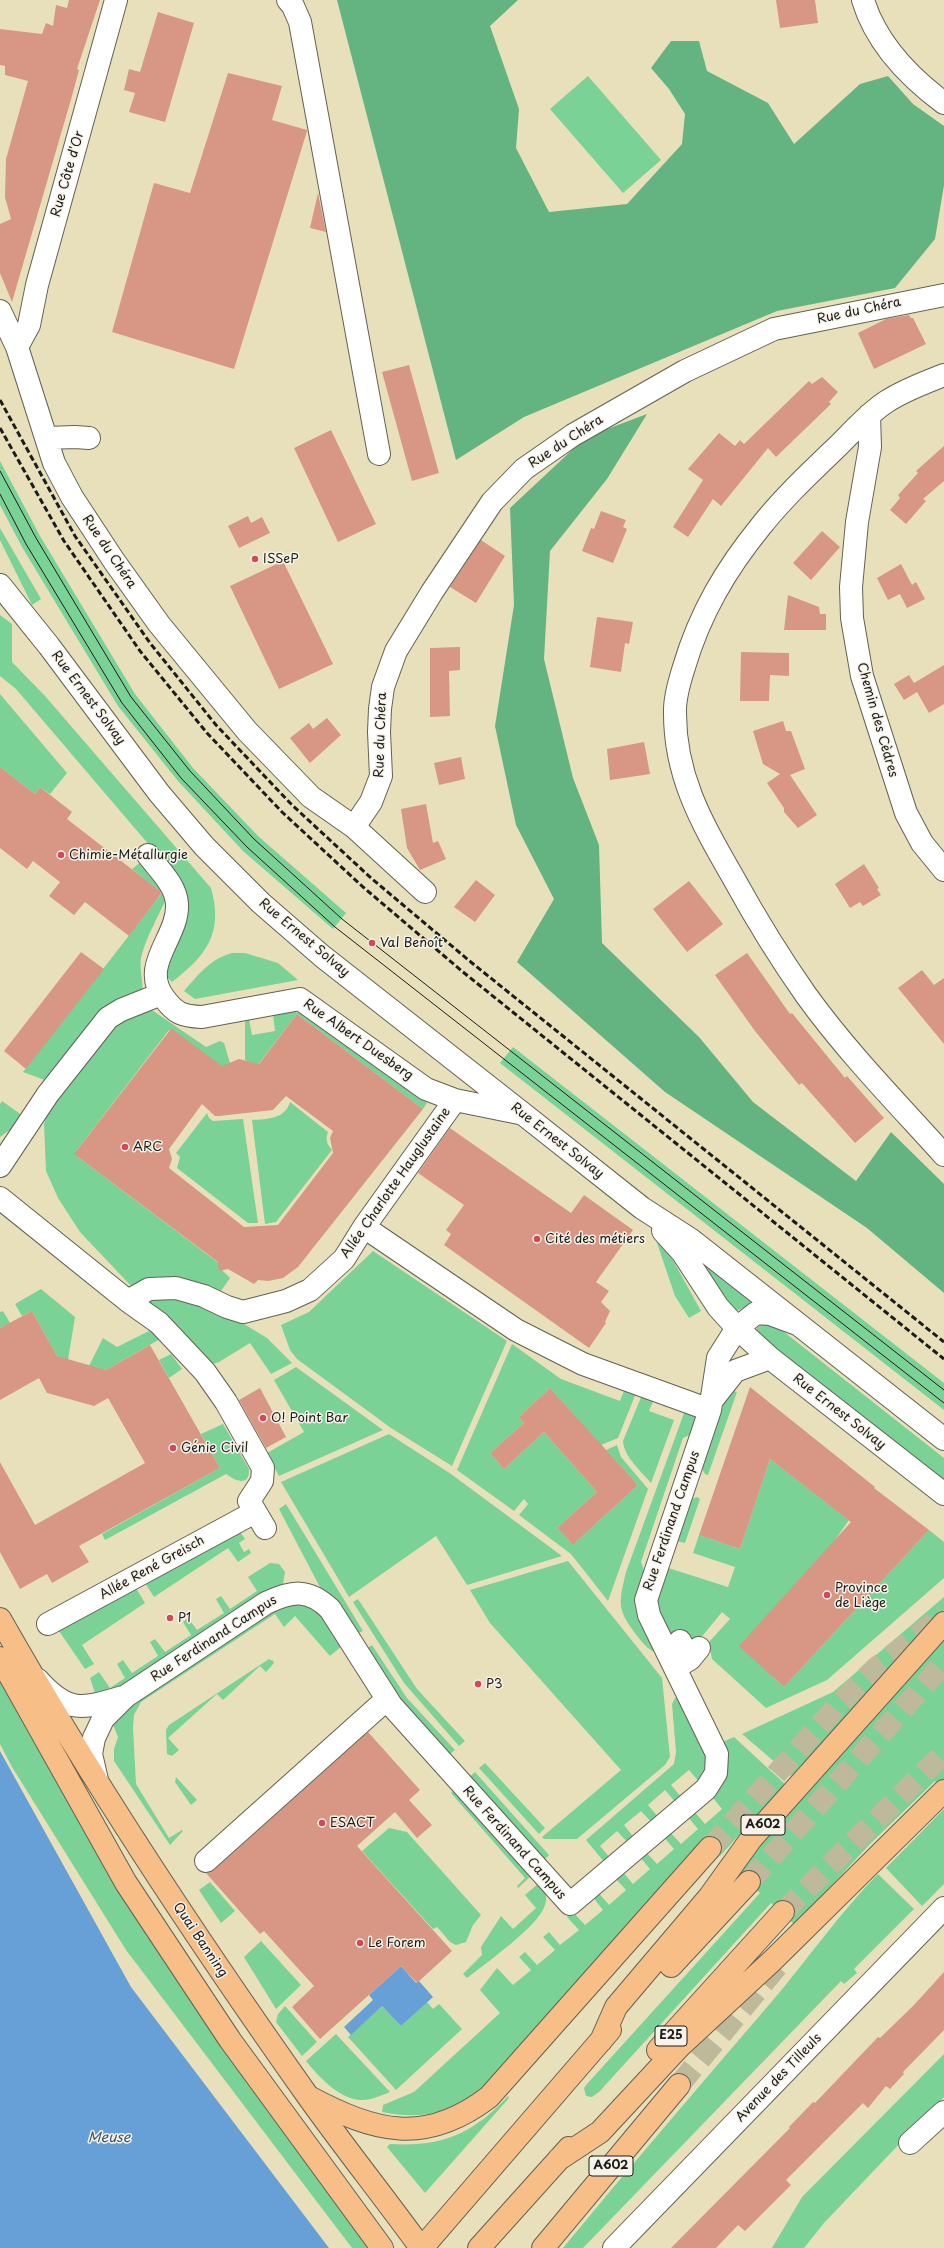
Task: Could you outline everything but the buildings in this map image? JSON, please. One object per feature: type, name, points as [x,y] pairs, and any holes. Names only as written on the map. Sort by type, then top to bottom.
[{"type":"main road","name":"Quai Banning","points":[[0,1619],[29,1670],[98,1783],[188,1924],[309,2097],[421,2248]]},
{"type":"main road","name":"A602","points":[[601,2041],[616,2007],[710,1896],[751,1839],[944,1624]]},
{"type":"main road","points":[[0,1658],[126,1883],[230,2040],[382,2248]]},
{"type":"main road","name":"A602","points":[[559,2159],[600,2132],[679,2047],[773,1960],[944,1791]]},
{"type":"main road","points":[[309,2097],[346,2117],[382,2127],[419,2128],[445,2124],[469,2112],[489,2097],[710,1848]]},
{"type":"main road","points":[[421,2248],[601,2041],[749,1882]]},
{"type":"main road","name":"E25","points":[[481,2245],[783,1912]]},
{"type":"main road","name":"A602","points":[[543,2248],[679,2085]]},
{"type":"street","name":"Rue Côte d'Or","points":[[17,348],[29,325],[37,285],[116,0]]},
{"type":"street","points":[[288,0],[293,6],[300,22],[379,454]]},
{"type":"street","points":[[864,0],[882,40],[900,64],[944,103]]},
{"type":"street","name":"Rue du Chéra","points":[[354,827],[372,802],[381,776],[380,709],[383,687],[396,651],[432,592],[492,502],[524,469],[573,435],[685,371],[774,329],[944,295]]},
{"type":"street","name":"Rue du Chéra","points":[[0,311],[17,348],[54,463],[76,503],[114,561],[197,672],[248,731],[311,797],[354,827],[426,892]]},
{"type":"street","points":[[944,375],[903,392],[884,403],[869,415],[768,516],[741,550],[705,609],[679,682],[675,708],[676,740],[680,765],[694,806],[773,947],[808,997],[838,1036],[944,1155]]},
{"type":"street","name":"Chemin des Cèdres","points":[[869,415],[870,447],[857,522],[851,587],[852,618],[862,676],[906,813],[922,842],[944,870]]},
{"type":"street","points":[[47,438],[89,438]]},
{"type":"street","name":"Rue Ernest Solvay","points":[[0,585],[21,614],[49,646],[159,793],[226,869],[303,939],[642,1208],[690,1239],[944,1439]]},
{"type":"street","points":[[0,607],[21,614]]},
{"type":"street","name":"Rue Albert Duesberg","points":[[148,855],[172,887],[177,902],[177,915],[158,958],[154,976],[161,994],[174,1011],[186,1016],[202,1017],[300,999],[426,1089],[454,1100],[522,1113]]},
{"type":"street","points":[[0,1166],[48,1094],[108,1018],[121,1010],[161,994]]},
{"type":"street","name":"Allée Charlotte Hauglustaine","points":[[134,1297],[149,1288],[176,1288],[204,1296],[227,1307],[243,1312],[286,1301],[310,1290],[344,1259],[364,1227],[454,1100]]},
{"type":"street","points":[[5,1208],[134,1297]]},
{"type":"street","name":"Rue Ernest Solvay","points":[[642,1208],[682,1252],[718,1307],[737,1328],[770,1358],[944,1494]]},
{"type":"street","points":[[364,1227],[516,1330],[583,1364],[711,1405]]},
{"type":"street","name":"Allée René Greisch","points":[[48,1624],[260,1520],[249,1500],[262,1481],[263,1468],[226,1402],[205,1372],[134,1297]]},
{"type":"street","name":"Rue Ernest Solvay","points":[[737,1328],[751,1316],[762,1312],[798,1324]]},
{"type":"street","points":[[711,1405],[718,1358],[737,1328]]},
{"type":"street","points":[[711,1405],[735,1371],[770,1358]]},
{"type":"street","name":"Rue Ferdinand Campus","points":[[126,1696],[266,1603],[284,1595],[295,1593],[314,1597],[330,1609],[387,1699],[570,1904],[706,1789],[716,1773],[717,1754],[649,1615],[646,1600],[711,1405]]},
{"type":"street","points":[[29,1670],[51,1695],[64,1703],[82,1708],[95,1706],[126,1696]]},
{"type":"street","points":[[98,1783],[92,1767],[91,1754],[94,1738],[103,1719],[126,1696]]},
{"type":"street","points":[[206,1861],[387,1699]]},
{"type":"street","name":"Avenue des Tilleuls","points":[[614,2248],[944,1908]]},
{"type":"street","points":[[910,2143],[944,2112]]},
{"type":"green space","points":[[337,0],[518,0],[490,26],[519,109],[516,148],[549,212],[627,204],[682,144],[685,114],[669,89],[651,68],[671,41],[699,41],[707,71],[768,103],[794,144],[860,84],[888,76],[913,104],[944,126],[944,185],[935,239],[895,288],[777,311],[524,417],[456,460]]},
{"type":"green space","points":[[588,76],[661,160],[623,193],[550,109]]},
{"type":"green space","points":[[647,414],[607,479],[550,551],[544,659],[573,778],[599,845],[602,943],[699,1037],[753,1102],[856,1181],[891,1132],[944,1184],[944,1293],[867,1228],[665,1092],[517,962],[554,899],[516,825],[495,726],[514,605],[510,508],[586,437]]},
{"type":"green space","points":[[0,461],[40,536],[135,694],[193,768],[258,836],[346,913],[333,929],[243,851],[178,781],[118,706],[22,547],[0,505]]},
{"type":"green space","points":[[0,528],[41,599],[32,605],[0,540]]},
{"type":"green space","points":[[0,615],[12,624],[12,662],[45,696],[211,888],[215,918],[213,931],[209,942],[203,953],[194,963],[172,982],[167,977],[166,970],[186,919],[150,846],[16,689],[0,676]]},
{"type":"green space","points":[[0,694],[67,773],[50,794],[40,787],[35,794],[0,767]]},
{"type":"green space","points":[[142,861],[167,897],[149,935],[141,958],[142,994],[50,1082],[23,1072],[162,893],[132,869]]},
{"type":"green space","points":[[232,953],[245,953],[278,963],[298,980],[195,999],[184,991],[211,963]]},
{"type":"green space","points":[[149,1008],[206,1047],[220,1041],[224,1043],[230,1063],[226,1069],[169,1030],[77,1150],[78,1157],[220,1264],[222,1270],[230,1278],[218,1295],[133,1288],[80,1232],[58,1198],[46,1171],[44,1124],[53,1098],[110,1025]]},
{"type":"green space","points":[[301,1009],[427,1103],[423,1109],[297,1014],[257,1066],[245,1060],[245,1020],[249,1019],[252,1035],[275,1031],[273,1014],[294,1011],[297,1013]]},
{"type":"green space","points":[[513,1047],[944,1383],[944,1410],[500,1063]]},
{"type":"green space","points":[[2,1101],[23,1116],[14,1127],[0,1137],[0,1104]]},
{"type":"green space","points":[[290,1102],[328,1132],[327,1142],[332,1150],[276,1222],[265,1224],[252,1120],[280,1115],[288,1108]]},
{"type":"green space","points":[[207,1113],[209,1118],[213,1121],[243,1119],[258,1223],[248,1223],[177,1168],[180,1157],[176,1153]]},
{"type":"green space","points":[[656,1240],[665,1246],[701,1311],[689,1318],[675,1296]]},
{"type":"green space","points":[[373,1251],[507,1341],[452,1466],[391,1428],[297,1359],[290,1350],[281,1325],[309,1312]]},
{"type":"green space","points":[[697,1255],[757,1302],[734,1312]]},
{"type":"green space","points":[[41,1289],[75,1317],[68,1360],[57,1356],[32,1311],[22,1316],[15,1304]]},
{"type":"green space","points":[[174,1295],[202,1303],[224,1316],[244,1324],[267,1338],[292,1363],[271,1374],[250,1343],[219,1362],[213,1364],[145,1298]]},
{"type":"green space","points":[[3,1311],[10,1323],[0,1328],[0,1312]]},
{"type":"green space","points":[[763,1323],[779,1328],[944,1458],[944,1486],[758,1340],[757,1328]]},
{"type":"green space","points":[[153,1329],[160,1339],[106,1370],[89,1366],[103,1338],[117,1347]]},
{"type":"green space","points":[[512,1344],[561,1379],[620,1401],[627,1383],[638,1388],[618,1438],[601,1445],[550,1388],[519,1417],[524,1423],[490,1453],[504,1469],[544,1432],[597,1492],[557,1528],[573,1545],[638,1485],[606,1450],[617,1445],[621,1457],[648,1489],[608,1601],[571,1554],[519,1515],[528,1504],[524,1499],[514,1511],[457,1470]]},
{"type":"green space","points":[[171,1354],[182,1369],[169,1378],[159,1360]]},
{"type":"green space","points":[[296,1367],[383,1430],[279,1476],[267,1453],[304,1432],[274,1380]]},
{"type":"green space","points":[[644,1390],[656,1394],[649,1411],[674,1420],[651,1483],[626,1453],[623,1441]]},
{"type":"green space","points":[[729,1390],[737,1392],[708,1475],[705,1474],[701,1467]]},
{"type":"green space","points":[[687,1405],[702,1410],[694,1433],[683,1438],[641,1562],[645,1573],[659,1654],[652,1651],[645,1645],[631,1628],[623,1613],[621,1600],[626,1572]]},
{"type":"green space","points":[[223,1424],[249,1469],[249,1475],[245,1480],[237,1480],[226,1474],[105,1540],[102,1534],[220,1468],[201,1434]]},
{"type":"green space","points":[[389,1434],[451,1474],[562,1556],[467,1585],[436,1536],[349,1597],[281,1482]]},
{"type":"green space","points":[[770,1459],[849,1520],[835,1540],[773,1677],[784,1687],[929,1530],[944,1542],[944,1578],[827,1680],[766,1708],[712,1659],[709,1642],[730,1619],[722,1612],[695,1645],[670,1645],[653,1607],[662,1566],[728,1587],[735,1567],[693,1553],[699,1535],[740,1549]]},
{"type":"green space","points":[[697,1497],[700,1499],[685,1543],[676,1541],[689,1500]]},
{"type":"green space","points":[[286,1504],[363,1631],[356,1634],[322,1591],[279,1509]]},
{"type":"green space","points":[[239,1530],[245,1539],[239,1543],[244,1552],[249,1549],[251,1553],[238,1562],[228,1548],[154,1597],[145,1583]]},
{"type":"green space","points":[[568,1561],[662,1678],[670,1757],[665,1765],[577,1839],[544,1839],[542,1837],[621,1770],[490,1623],[470,1590]]},
{"type":"green space","points":[[270,1563],[279,1564],[285,1572],[283,1584],[262,1596],[117,1692],[97,1699],[90,1678],[99,1672],[110,1688],[125,1678],[117,1664],[123,1660],[132,1673],[158,1656],[150,1642],[155,1639],[165,1652],[191,1635],[183,1622],[188,1618],[197,1630],[224,1613],[216,1599],[221,1596],[230,1609],[257,1591],[248,1577]]},
{"type":"green space","points":[[136,1588],[145,1603],[82,1645],[94,1664],[85,1669],[59,1631]]},
{"type":"green space","points":[[944,1597],[944,1610],[791,1776],[742,1734],[833,1692]]},
{"type":"green space","points":[[358,1599],[417,1689],[465,1741],[459,1746],[404,1683],[353,1602]]},
{"type":"green space","points":[[285,1603],[305,1603],[317,1609],[342,1646],[330,1656],[295,1616],[284,1627],[275,1614],[141,1702],[134,1715],[133,1728],[136,1784],[169,1838],[182,1830],[183,1831],[170,1845],[114,1761],[114,1749],[118,1737],[113,1725],[115,1716]]},
{"type":"green space","points":[[944,1632],[944,1779],[938,1785],[935,1781],[869,1845],[795,1925],[771,1903],[599,2092],[592,2097],[586,2096],[584,2088],[587,2084],[760,1893],[737,1872],[891,1700],[886,1695]]},
{"type":"green space","points":[[372,1645],[407,1698],[455,1750],[449,1755],[401,1703],[366,1649]]},
{"type":"green space","points":[[269,1659],[274,1663],[266,1672],[260,1666],[223,1700],[217,1694],[168,1738],[179,1750],[172,1756],[167,1754],[166,1730],[169,1725]]},
{"type":"green space","points":[[0,1678],[372,2248],[352,2248],[126,1950],[12,1767],[0,1744]]},
{"type":"green space","points":[[681,1696],[711,1762],[700,1783],[689,1770],[671,1785],[682,1798],[676,1803],[665,1790],[648,1805],[659,1818],[653,1824],[641,1811],[624,1825],[635,1839],[629,1844],[617,1831],[600,1846],[611,1859],[605,1863],[586,1840],[674,1764],[676,1752],[672,1704],[675,1698]]},
{"type":"green space","points":[[734,1737],[785,1784],[720,1856],[704,1842],[481,2090],[447,2110],[438,2112],[419,2115],[400,2115],[382,2112],[383,2105],[414,2092],[500,2013],[480,1990],[497,1968],[513,1985],[531,1970],[519,1957],[525,1952],[537,1965],[555,1950],[543,1937],[549,1932],[560,1945],[579,1930],[567,1917],[573,1912],[585,1925],[603,1910],[592,1896],[597,1891],[609,1905],[626,1890],[614,1877],[622,1871],[633,1884],[650,1869],[639,1856],[645,1851],[657,1864],[674,1849],[663,1836],[669,1831],[681,1844],[698,1829],[687,1816],[693,1810],[705,1824],[722,1809],[709,1793],[718,1744]]},
{"type":"green space","points":[[485,1763],[545,1828],[539,1834],[479,1768]]},
{"type":"green space","points":[[475,1772],[549,1855],[543,1861],[469,1777]]},
{"type":"green space","points":[[176,1777],[197,1800],[191,1805],[175,1782]]},
{"type":"green space","points":[[455,1789],[532,1875],[518,1888],[517,1886],[525,1878],[451,1793]]},
{"type":"green space","points":[[944,1809],[944,1884],[922,1906],[886,1868]]},
{"type":"green space","points":[[389,1828],[407,1832],[481,1915],[473,1925],[466,1942],[456,1945],[450,1942],[437,1927],[433,1929],[362,1851]]},
{"type":"green space","points":[[878,1874],[914,1909],[854,1969],[857,1973],[844,1984],[841,1981],[583,2248],[563,2248],[641,2154],[774,1999],[851,1904]]},
{"type":"green space","points":[[210,1882],[235,1911],[221,1923],[199,1890]]},
{"type":"green space","points":[[539,1883],[546,1896],[545,1905],[541,1914],[511,1944],[467,1978],[463,1974],[482,1955],[481,1947],[501,1916],[513,1929],[536,1908],[525,1895]]},
{"type":"green space","points":[[261,1941],[301,1985],[276,2009],[244,1957]]},
{"type":"green space","points":[[427,2002],[433,2009],[439,2004],[462,2029],[396,2090],[348,2037],[382,2006],[401,2026]]},
{"type":"green space","points":[[285,2006],[317,2042],[302,2056],[276,2022],[278,2014]]},
{"type":"green space","points":[[336,2034],[390,2092],[376,2098],[360,2100],[337,2091],[317,2074],[306,2061]]},
{"type":"green space","points":[[944,2054],[944,2097],[824,2223],[804,2248],[772,2248],[802,2197]]},
{"type":"green space","points":[[508,2096],[509,2098],[425,2193],[387,2147],[390,2144],[425,2143],[441,2140],[455,2135],[469,2129],[482,2120]]},
{"type":"water","name":"Meuse","points":[[0,1751],[131,1987],[329,2248],[0,2248]]},
{"type":"water","points":[[401,1966],[416,1983],[419,1981],[433,1997],[401,2026],[382,2006],[351,2035],[344,2027],[373,2000],[369,1995]]},
{"type":"tunnel","points":[[710,1848],[839,1704],[876,1668],[944,1615]]},
{"type":"tunnel","points":[[749,1882],[944,1663]]},
{"type":"tunnel","points":[[783,1912],[944,1753]]},
{"type":"tunnel","points":[[679,2085],[779,1964]]},
{"type":"tram line","points":[[0,471],[36,538],[131,697],[190,771],[254,839],[342,919],[944,1390]]},
{"type":"tram line","points":[[0,494],[26,544],[122,703],[181,778],[247,847],[335,927],[944,1403]]},
{"type":"railway","points":[[0,400],[75,536],[150,643],[216,725],[292,805],[371,878],[472,963],[944,1342]]},
{"type":"railway","points":[[0,428],[64,541],[140,651],[207,733],[282,812],[363,887],[463,972],[944,1359]]},
{"type":"place","name":"ISSeP","points":[[255,559]]},
{"type":"place","name":"Chimie-Métallurgie","points":[[61,855]]},
{"type":"place","name":"Val Benoît","points":[[372,943]]},
{"type":"place","name":"ARC","points":[[125,1147]]},
{"type":"place","name":"Cité des métiers","points":[[537,1239]]},
{"type":"place","name":"O! Point Bar","points":[[263,1418]]},
{"type":"place","name":"Génie Civil","points":[[173,1448]]},
{"type":"place","name":"Province de Liège","points":[[827,1595]]},
{"type":"place","name":"P1","points":[[170,1618]]},
{"type":"place","name":"P3","points":[[478,1684]]},
{"type":"place","name":"ESACT","points":[[322,1823]]},
{"type":"place","name":"Le Forem","points":[[360,1943]]}]
